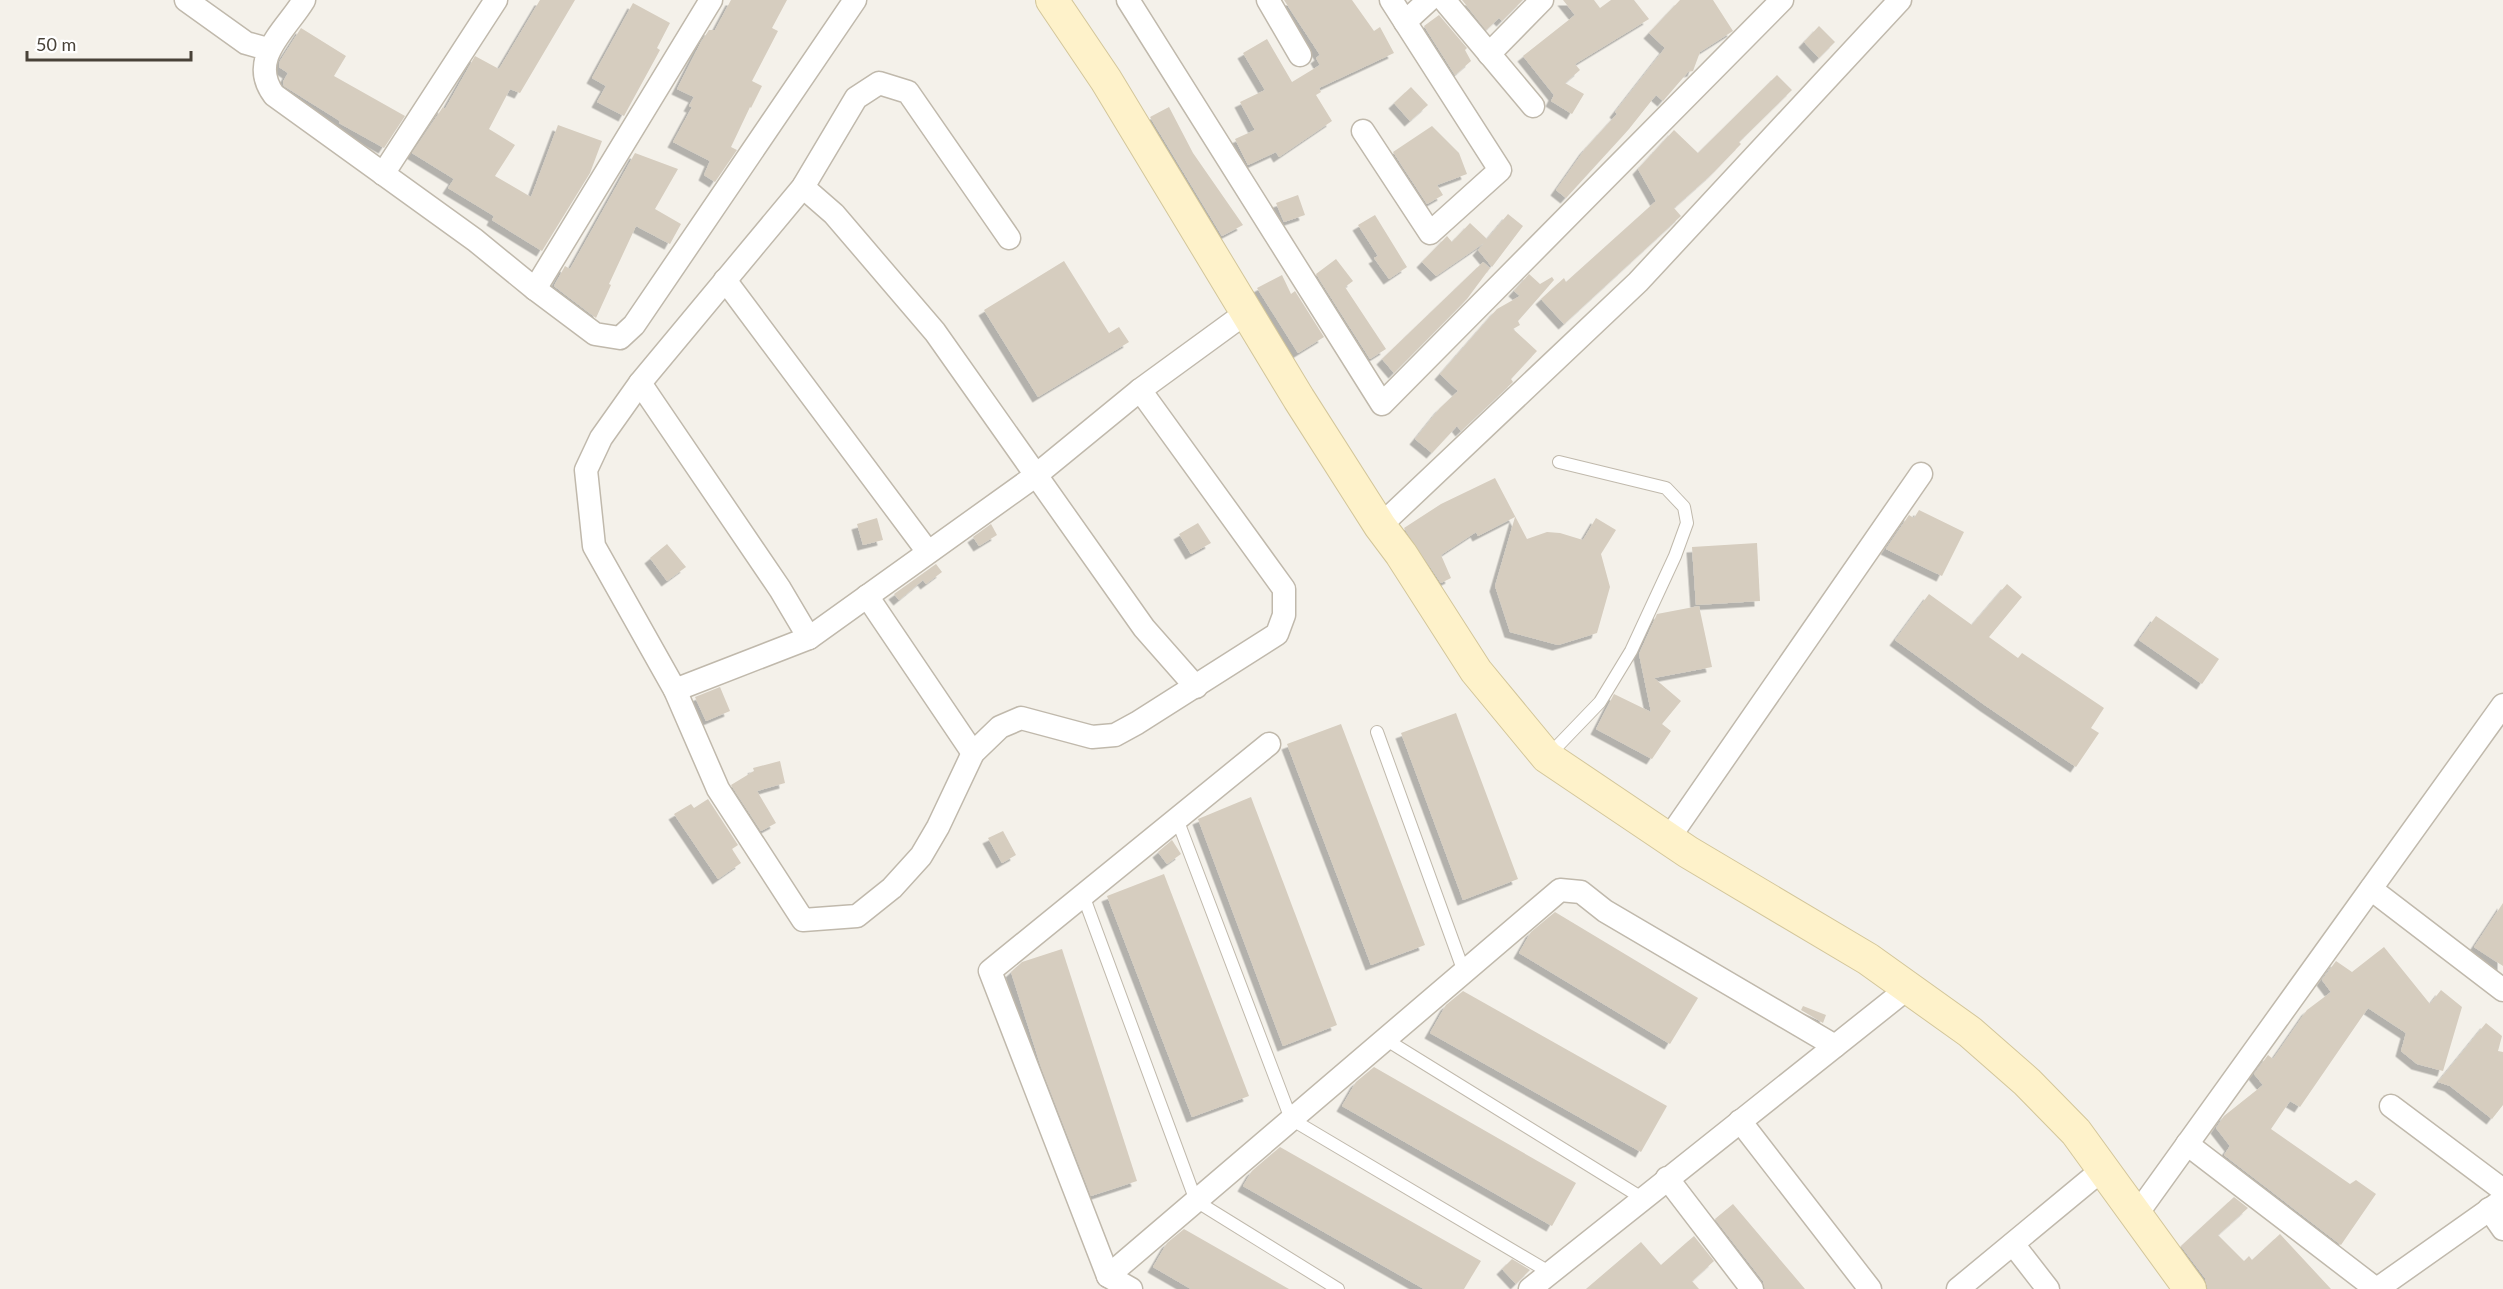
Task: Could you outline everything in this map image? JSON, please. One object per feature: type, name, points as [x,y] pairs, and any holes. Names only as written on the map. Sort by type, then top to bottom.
[{"type":"main road","points":[[1052,0],[1106,80],[1380,526],[1401,554],[1476,671],[1547,757],[1688,852],[1868,959],[1970,1032],[2027,1082],[2076,1132],[2190,1289]]},
{"type":"street","points":[[186,0],[246,43],[268,49]]},
{"type":"street","points":[[304,0],[268,49],[265,68],[266,85],[274,95],[475,240],[595,334],[620,338],[634,325],[855,0]]},
{"type":"street","points":[[383,174],[496,0]]},
{"type":"street","points":[[535,289],[711,0]]},
{"type":"street","points":[[1128,0],[1382,404],[1782,0]]},
{"type":"street","points":[[1268,0],[1300,55]]},
{"type":"street","points":[[1363,131],[1430,233],[1500,170],[1391,0]]},
{"type":"street","points":[[1405,22],[1429,0]]},
{"type":"street","points":[[1444,0],[1533,106]]},
{"type":"street","points":[[1489,54],[1542,0]]},
{"type":"street","points":[[1380,526],[1638,282],[1893,2]]},
{"type":"street","points":[[1009,238],[908,92],[879,83],[856,98],[803,187],[640,383],[601,438],[586,470],[594,546],[675,690],[718,789],[803,920],[857,916],[892,888],[921,856],[973,753],[1000,727],[1021,718],[1092,738],[1115,735],[1196,687],[1277,634],[1284,615],[1284,589],[1140,390]]},
{"type":"street","points":[[803,187],[834,214],[935,332],[1144,628],[1196,687]]},
{"type":"street","points":[[724,280],[928,552]]},
{"type":"street","points":[[675,690],[809,638],[1035,476],[1140,390],[1247,312]]},
{"type":"street","points":[[640,383],[780,589],[809,638]]},
{"type":"street","points":[[1669,838],[1921,474]]},
{"type":"street","points":[[867,596],[973,753]]},
{"type":"street","points":[[2137,1214],[2503,705]]},
{"type":"street","points":[[1131,1289],[1108,1276],[990,971],[1269,744]]},
{"type":"street","points":[[2371,889],[2503,990]]},
{"type":"street","points":[[1108,1276],[1560,890],[1581,892],[1605,911],[1835,1046]]},
{"type":"street","points":[[1530,1289],[1908,988]]},
{"type":"street","points":[[2391,1106],[2503,1190]]},
{"type":"street","points":[[1740,1121],[1870,1289]]},
{"type":"street","points":[[2187,1144],[2380,1288],[2496,1205],[2503,1229]]},
{"type":"street","points":[[1958,1289],[2103,1169]]},
{"type":"street","points":[[1667,1179],[1752,1289]]},
{"type":"street","points":[[2013,1244],[2048,1289]]},
{"type":"lane","points":[[1547,757],[1600,702],[1606,692],[1630,651],[1675,556],[1687,523],[1684,507],[1666,488],[1559,462]]},
{"type":"lane","points":[[1377,732],[1464,972]]},
{"type":"lane","points":[[1177,819],[1291,1119],[1549,1272]]},
{"type":"lane","points":[[1083,895],[1196,1201],[1338,1289]]},
{"type":"lane","points":[[1385,1039],[1642,1198]]},
{"type":"building","points":[[540,0],[575,0],[520,93],[510,89],[489,129],[515,145],[495,176],[531,197],[558,125],[602,141],[590,173],[542,251],[492,220],[494,216],[448,188],[454,179],[412,153],[443,107],[445,109],[475,56],[499,69]]},
{"type":"building","points":[[731,0],[787,0],[772,28],[778,31],[752,81],[762,86],[731,147],[737,150],[715,182],[704,175],[710,161],[673,142],[692,107],[689,106],[694,97],[677,89],[701,42],[709,30],[715,30]]},
{"type":"building","points":[[1284,0],[1352,0],[1374,31],[1380,27],[1394,53],[1319,88],[1321,92],[1316,95],[1332,121],[1279,157],[1276,152],[1248,165],[1235,139],[1255,130],[1240,102],[1265,90],[1243,53],[1267,39],[1292,82],[1320,65],[1316,58],[1320,55]]},
{"type":"building","points":[[1462,0],[1523,0],[1502,21],[1499,18],[1486,30]]},
{"type":"building","points":[[1563,0],[1594,0],[1600,8],[1611,0],[1634,0],[1649,19],[1575,64],[1580,70],[1565,83],[1584,94],[1572,114],[1551,101],[1554,95],[1523,56],[1575,15]]},
{"type":"building","points":[[1680,0],[1713,0],[1733,31],[1700,52],[1693,71],[1688,72],[1663,101],[1656,95],[1629,129],[1566,198],[1556,190],[1585,149],[1617,114],[1615,112],[1665,48],[1649,33]]},
{"type":"building","points":[[633,3],[670,23],[657,48],[660,50],[624,116],[597,102],[606,86],[592,78]]},
{"type":"building","points":[[1439,15],[1467,48],[1465,50],[1471,61],[1455,75],[1424,26]]},
{"type":"building","points":[[1819,26],[1835,42],[1819,58],[1804,42]]},
{"type":"building","points":[[301,28],[346,56],[334,76],[405,116],[384,148],[339,123],[340,121],[284,86],[283,82],[288,73],[279,67],[280,61]]},
{"type":"building","points":[[1777,75],[1792,90],[1739,142],[1741,144],[1714,172],[1674,208],[1681,216],[1564,324],[1541,299],[1564,278],[1566,282],[1656,201],[1638,169],[1674,130],[1698,153]]},
{"type":"building","points":[[1411,87],[1428,105],[1410,121],[1394,103]]},
{"type":"building","points":[[1169,107],[1193,153],[1243,225],[1222,236],[1150,117]]},
{"type":"building","points":[[1432,126],[1459,153],[1467,174],[1437,185],[1443,195],[1427,204],[1393,152]]},
{"type":"building","points":[[635,153],[678,169],[655,209],[681,224],[670,244],[636,226],[596,318],[554,286],[565,266],[570,269]]},
{"type":"building","points":[[1298,195],[1305,215],[1284,222],[1276,203]]},
{"type":"building","points":[[1508,214],[1523,226],[1492,267],[1478,250],[1484,243],[1436,276],[1422,262],[1447,236],[1452,242],[1470,223],[1487,239]]},
{"type":"building","points":[[1375,215],[1407,267],[1389,279],[1374,258],[1378,256],[1358,225]]},
{"type":"building","points":[[1336,259],[1353,281],[1345,287],[1386,349],[1370,359],[1316,274]]},
{"type":"building","points":[[1064,261],[1109,333],[1119,327],[1129,342],[1038,397],[984,310]]},
{"type":"building","points":[[1483,262],[1490,268],[1467,299],[1394,373],[1382,359]]},
{"type":"building","points":[[1529,274],[1540,284],[1552,277],[1554,280],[1518,321],[1520,325],[1513,329],[1537,351],[1511,379],[1513,382],[1461,431],[1457,426],[1432,453],[1415,439],[1440,408],[1458,391],[1440,374],[1497,309],[1520,296],[1514,291]]},
{"type":"building","points":[[1282,275],[1291,294],[1295,291],[1324,337],[1298,353],[1257,288]]},
{"type":"building","points":[[1495,478],[1527,539],[1547,532],[1560,533],[1583,540],[1596,518],[1616,530],[1601,554],[1610,587],[1597,633],[1558,645],[1510,632],[1495,586],[1515,517],[1478,536],[1476,532],[1441,555],[1451,578],[1441,583],[1404,528],[1441,504]]},
{"type":"building","points":[[1919,510],[1964,532],[1942,576],[1886,549],[1909,515],[1914,518]]},
{"type":"building","points":[[877,518],[883,540],[863,545],[857,524]]},
{"type":"building","points":[[1198,523],[1211,543],[1191,554],[1179,534]]},
{"type":"building","points":[[991,524],[997,535],[979,546],[973,537]]},
{"type":"building","points":[[1757,543],[1760,601],[1696,605],[1692,547]]},
{"type":"building","points":[[667,544],[686,567],[667,581],[650,558]]},
{"type":"building","points":[[936,564],[942,572],[926,584],[923,580],[899,600],[894,594]]},
{"type":"building","points":[[2007,584],[2022,597],[1989,637],[2018,658],[2022,653],[2104,708],[2091,728],[2099,733],[2076,767],[1895,640],[1929,594],[1972,625]]},
{"type":"building","points":[[1699,606],[1712,667],[1654,678],[1681,701],[1662,724],[1671,731],[1652,759],[1596,729],[1614,694],[1651,712],[1639,654],[1657,614]]},
{"type":"building","points":[[2156,616],[2219,659],[2202,684],[2139,640]]},
{"type":"building","points":[[720,687],[730,711],[706,721],[695,697]]},
{"type":"building","points":[[1456,713],[1518,879],[1463,900],[1401,733]]},
{"type":"building","points":[[1341,724],[1425,945],[1371,965],[1287,744]]},
{"type":"building","points":[[780,761],[785,783],[757,791],[776,823],[761,831],[731,785],[754,771],[753,768]]},
{"type":"building","points":[[1251,797],[1337,1025],[1283,1046],[1198,819]]},
{"type":"building","points":[[708,799],[738,845],[732,849],[741,863],[718,879],[674,814],[691,804],[694,808]]},
{"type":"building","points":[[1003,831],[1016,855],[1002,863],[988,838]]},
{"type":"building","points":[[1172,840],[1181,854],[1167,864],[1158,852]]},
{"type":"building","points":[[1164,874],[1249,1096],[1192,1117],[1107,896]]},
{"type":"building","points":[[2503,903],[2503,966],[2474,947]]},
{"type":"building","points":[[1555,912],[1698,998],[1670,1044],[1519,953],[1531,932]]},
{"type":"building","points":[[2384,947],[2430,1004],[2441,990],[2462,1007],[2443,1071],[2417,1064],[2401,1051],[2406,1033],[2368,1008],[2300,1107],[2290,1101],[2271,1129],[2350,1184],[2356,1180],[2376,1194],[2341,1245],[2224,1155],[2230,1146],[2216,1128],[2224,1116],[2263,1085],[2254,1074],[2268,1055],[2273,1059],[2307,1010],[2331,992],[2322,980],[2336,961],[2352,972]]},
{"type":"building","points":[[1062,949],[1137,1181],[1091,1196],[1041,1067],[1011,972],[1022,962]]},
{"type":"building","points":[[1463,991],[1667,1106],[1641,1152],[1430,1033],[1446,1005]]},
{"type":"building","points":[[1803,1006],[1826,1015],[1823,1023],[1801,1010]]},
{"type":"building","points":[[2486,1023],[2502,1036],[2498,1051],[2503,1052],[2503,1105],[2492,1119],[2450,1086],[2438,1082]]},
{"type":"building","points":[[1374,1067],[1576,1183],[1552,1226],[1342,1106],[1356,1082]]},
{"type":"building","points":[[1280,1147],[1481,1261],[1464,1289],[1424,1289],[1243,1186],[1252,1171]]},
{"type":"building","points":[[2234,1197],[2248,1208],[2218,1235],[2244,1261],[2249,1256],[2252,1260],[2280,1234],[2331,1289],[2208,1289],[2205,1278],[2181,1246]]},
{"type":"building","points":[[1733,1204],[1805,1289],[1765,1289],[1763,1281],[1715,1219]]},
{"type":"building","points":[[1184,1229],[1289,1289],[1191,1289],[1153,1267],[1167,1243]]},
{"type":"building","points":[[1694,1236],[1714,1261],[1692,1281],[1699,1289],[1586,1289],[1641,1242],[1661,1265]]},
{"type":"building","points":[[1512,1259],[1530,1270],[1516,1284],[1502,1269]]}]
